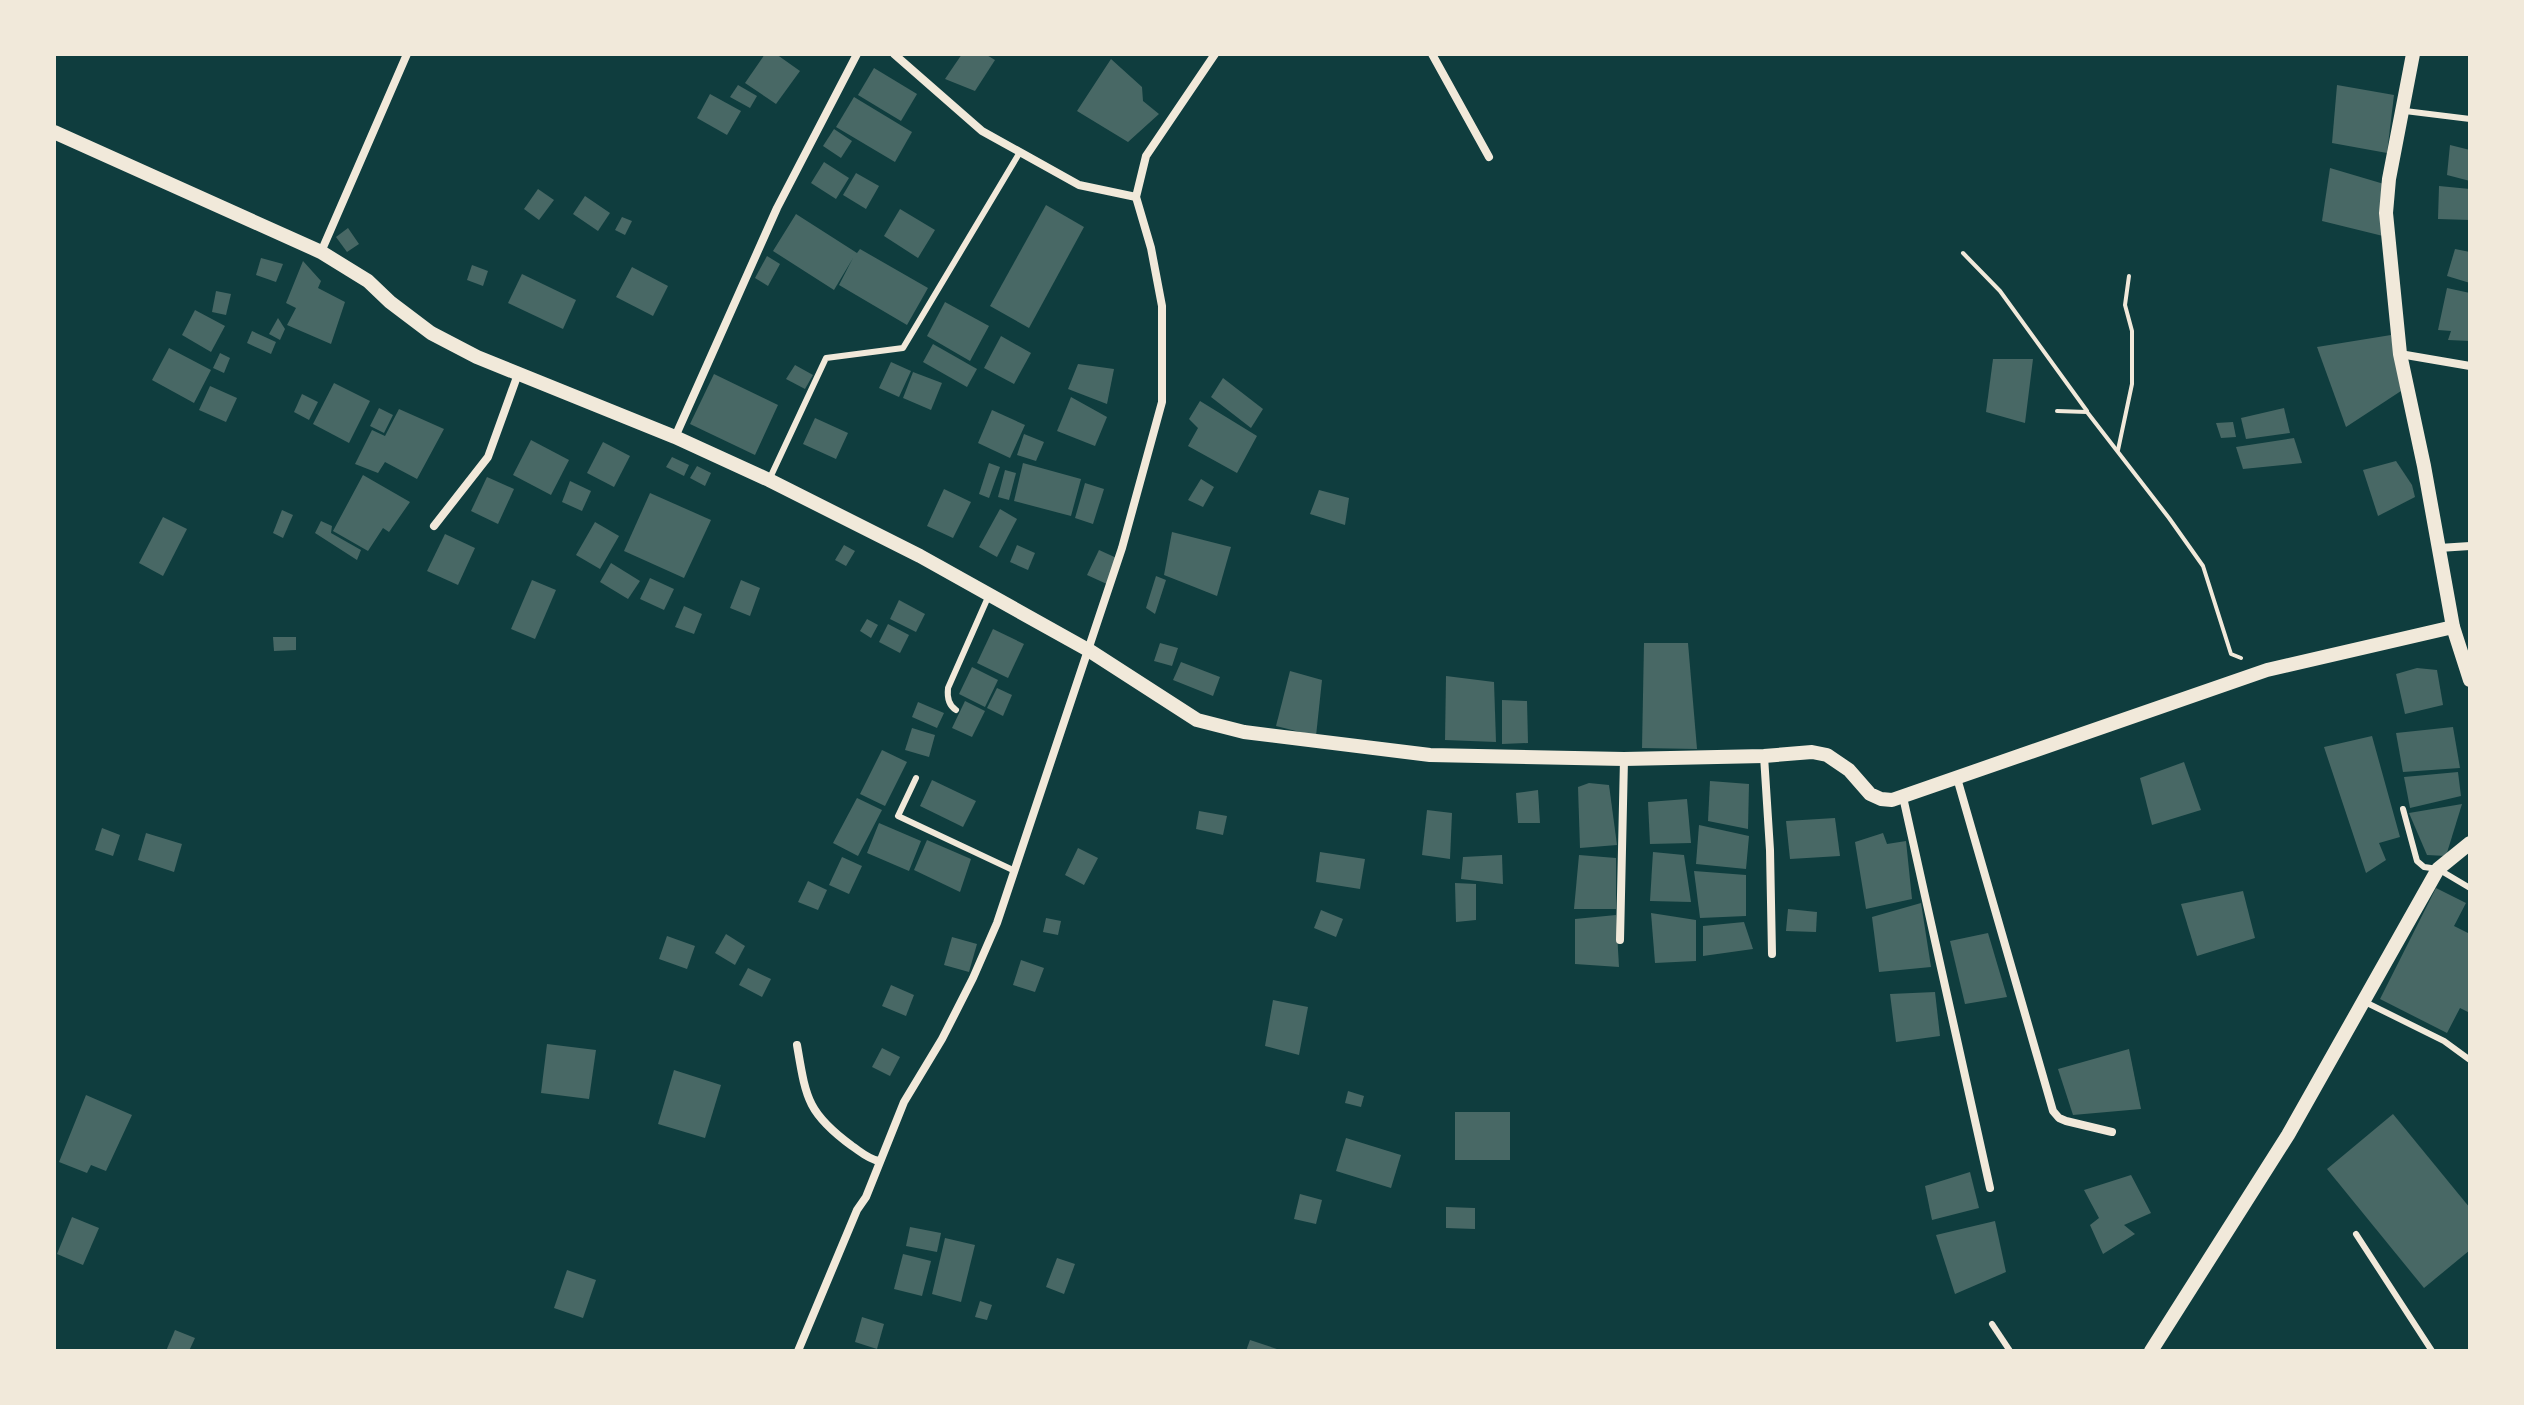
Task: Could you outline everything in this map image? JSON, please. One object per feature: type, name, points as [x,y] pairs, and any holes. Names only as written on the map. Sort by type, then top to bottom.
[{"type":"street","points":[[321,252],[407,54]]},
{"type":"street","points":[[675,437],[777,208],[857,54]]},
{"type":"street","points":[[894,54],[982,131],[1079,185],[1136,197]]},
{"type":"street","points":[[798,1351],[904,1102],[942,1039],[973,978],[1015,871],[1090,651],[1162,402],[1162,306],[1151,248],[1136,197],[1146,156],[1215,54]]},
{"type":"street","points":[[1432,54],[1489,157]]},
{"type":"street","points":[[2413,54],[2386,213],[2400,354],[2453,627],[2470,680]]},
{"type":"street","points":[[54,132],[321,252],[368,281],[431,333],[518,374],[675,437],[769,480],[920,556],[1090,651],[1197,720],[1244,732],[1430,755],[1624,759],[1812,752],[1827,755],[1849,770],[1870,794],[1881,799],[1903,797],[2267,670],[2453,627]]},
{"type":"street","points":[[2400,354],[2470,366]]},
{"type":"street","points":[[434,526],[488,457],[518,374]]},
{"type":"street","points":[[2439,548],[2470,546]]},
{"type":"street","points":[[1764,756],[1772,954]]},
{"type":"street","points":[[1620,940],[1624,759]]},
{"type":"street","points":[[1957,778],[2053,1111],[2066,1121],[2112,1132]]},
{"type":"street","points":[[1903,797],[1990,1188]]},
{"type":"street","points":[[2151,1351],[2288,1135],[2438,869],[2470,843]]},
{"type":"street","points":[[797,1045],[812,1108],[831,1131],[870,1160],[879,1161]]},
{"type":"lane","points":[[2401,111],[2470,119]]},
{"type":"lane","points":[[769,480],[826,358],[903,348],[1020,152]]},
{"type":"lane","points":[[956,710],[947,697],[948,688],[989,595]]},
{"type":"lane","points":[[916,778],[898,816],[1015,871]]},
{"type":"lane","points":[[2403,809],[2417,861],[2424,867],[2438,869],[2470,888]]},
{"type":"lane","points":[[2363,1001],[2444,1041],[2470,1060]]},
{"type":"lane","points":[[2356,1234],[2432,1351]]},
{"type":"lane","points":[[1992,1324],[2010,1351]]},
{"type":"path","points":[[1963,253],[2000,291],[2203,566],[2231,654],[2267,670]]},
{"type":"path","points":[[2118,450],[2132,384],[2132,331],[2125,305],[2129,276]]},
{"type":"path","points":[[2057,411],[2087,412]]},
{"type":"building","points":[[765,54],[776,54],[800,71],[776,104],[745,83]]},
{"type":"building","points":[[962,54],[985,54],[995,60],[975,91],[945,79]]},
{"type":"building","points":[[1111,59],[1142,87],[1143,101],[1159,114],[1128,142],[1077,111]]},
{"type":"building","points":[[874,68],[917,94],[901,121],[858,95]]},
{"type":"building","points":[[738,85],[757,96],[750,108],[730,97]]},
{"type":"building","points":[[2337,85],[2394,95],[2387,153],[2332,143]]},
{"type":"building","points":[[710,94],[741,111],[727,135],[697,118]]},
{"type":"building","points":[[854,97],[912,132],[895,162],[836,127]]},
{"type":"building","points":[[834,129],[852,141],[841,158],[823,146]]},
{"type":"building","points":[[2450,145],[2470,150],[2470,181],[2447,175]]},
{"type":"building","points":[[824,162],[849,178],[836,199],[811,183]]},
{"type":"building","points":[[2330,168],[2384,184],[2383,236],[2322,221]]},
{"type":"building","points":[[856,173],[879,186],[866,209],[843,195]]},
{"type":"building","points":[[2439,186],[2470,189],[2470,220],[2438,219]]},
{"type":"building","points":[[538,189],[554,200],[539,220],[524,209]]},
{"type":"building","points":[[585,196],[610,213],[598,231],[573,214]]},
{"type":"building","points":[[1046,205],[1084,227],[1029,328],[990,306]]},
{"type":"building","points":[[900,209],[935,230],[918,258],[884,236]]},
{"type":"building","points":[[796,214],[857,253],[860,249],[928,288],[907,325],[839,285],[853,258],[834,290],[773,251]]},
{"type":"building","points":[[622,217],[632,221],[625,235],[615,230]]},
{"type":"building","points":[[348,228],[359,244],[347,252],[336,237]]},
{"type":"building","points":[[2455,249],[2470,252],[2470,283],[2447,276]]},
{"type":"building","points":[[767,256],[780,264],[768,286],[755,278]]},
{"type":"building","points":[[261,258],[283,264],[276,282],[256,275]]},
{"type":"building","points":[[303,261],[321,281],[318,288],[345,302],[331,344],[287,325],[296,308],[286,303]]},
{"type":"building","points":[[472,265],[488,271],[483,286],[467,280]]},
{"type":"building","points":[[632,267],[668,286],[653,316],[616,297]]},
{"type":"building","points":[[522,274],[576,300],[563,329],[508,303]]},
{"type":"building","points":[[2447,288],[2470,293],[2470,341],[2448,340],[2451,331],[2438,330]]},
{"type":"building","points":[[216,291],[231,294],[226,315],[212,312]]},
{"type":"building","points":[[945,302],[989,326],[970,361],[927,336]]},
{"type":"building","points":[[195,310],[225,326],[211,352],[182,335]]},
{"type":"building","points":[[278,318],[285,329],[280,340],[269,334]]},
{"type":"building","points":[[252,331],[276,342],[271,354],[247,343]]},
{"type":"building","points":[[2391,335],[2401,391],[2346,427],[2317,347]]},
{"type":"building","points":[[1001,336],[1031,353],[1014,384],[984,368]]},
{"type":"building","points":[[933,344],[977,369],[967,387],[923,362]]},
{"type":"building","points":[[169,348],[211,370],[194,403],[152,380]]},
{"type":"building","points":[[220,353],[230,358],[224,373],[213,368]]},
{"type":"building","points":[[1993,359],[2033,359],[2025,423],[1986,412]]},
{"type":"building","points":[[891,362],[911,371],[899,397],[879,388]]},
{"type":"building","points":[[1078,364],[1114,369],[1107,404],[1068,389]]},
{"type":"building","points":[[795,365],[813,375],[805,389],[786,379]]},
{"type":"building","points":[[913,372],[942,383],[931,410],[903,398]]},
{"type":"building","points":[[714,374],[778,405],[755,455],[690,424]]},
{"type":"building","points":[[1223,378],[1263,409],[1251,428],[1211,397]]},
{"type":"building","points":[[334,383],[370,401],[349,443],[313,424]]},
{"type":"building","points":[[210,386],[237,398],[226,422],[199,410]]},
{"type":"building","points":[[302,394],[318,402],[309,420],[294,412]]},
{"type":"building","points":[[1071,397],[1107,417],[1095,446],[1057,431]]},
{"type":"building","points":[[1200,401],[1257,436],[1237,473],[1188,446],[1198,428],[1189,419]]},
{"type":"building","points":[[379,408],[393,415],[384,433],[370,426]]},
{"type":"building","points":[[2284,408],[2290,433],[2246,439],[2241,418]]},
{"type":"building","points":[[399,409],[444,429],[417,479],[385,462],[378,473],[355,464],[372,430],[385,436]]},
{"type":"building","points":[[992,410],[1025,425],[1010,458],[978,443]]},
{"type":"building","points":[[815,418],[848,433],[836,459],[803,444]]},
{"type":"building","points":[[2233,422],[2236,437],[2221,438],[2216,423]]},
{"type":"building","points":[[1024,434],[1044,442],[1036,461],[1017,455]]},
{"type":"building","points":[[2294,438],[2302,463],[2243,469],[2236,447]]},
{"type":"building","points":[[531,440],[569,460],[551,495],[513,475]]},
{"type":"building","points":[[603,442],[630,456],[614,487],[587,473]]},
{"type":"building","points":[[672,457],[689,465],[684,476],[666,467]]},
{"type":"building","points":[[2396,461],[2412,485],[2415,497],[2378,516],[2363,470]]},
{"type":"building","points":[[989,463],[1000,467],[989,498],[979,494]]},
{"type":"building","points":[[1023,463],[1081,479],[1071,516],[1014,501]]},
{"type":"building","points":[[697,466],[711,473],[705,486],[690,478]]},
{"type":"building","points":[[1005,470],[1016,473],[1009,500],[998,497]]},
{"type":"building","points":[[363,475],[410,502],[389,532],[383,528],[368,551],[333,531]]},
{"type":"building","points":[[487,477],[514,489],[498,524],[471,511]]},
{"type":"building","points":[[1201,479],[1214,487],[1203,507],[1188,500]]},
{"type":"building","points":[[570,481],[591,491],[582,511],[562,502]]},
{"type":"building","points":[[1085,483],[1104,489],[1093,524],[1075,518]]},
{"type":"building","points":[[944,489],[971,502],[953,538],[927,526]]},
{"type":"building","points":[[1319,490],[1349,498],[1345,525],[1310,514]]},
{"type":"building","points":[[650,493],[711,520],[684,578],[624,551]]},
{"type":"building","points":[[1000,509],[1017,519],[997,557],[979,547]]},
{"type":"building","points":[[282,510],[293,515],[283,538],[273,533]]},
{"type":"building","points":[[163,517],[187,529],[163,576],[139,563]]},
{"type":"building","points":[[321,521],[332,526],[331,533],[361,550],[357,560],[315,533]]},
{"type":"building","points":[[595,522],[619,536],[600,569],[576,555]]},
{"type":"building","points":[[1172,532],[1231,547],[1217,596],[1164,575]]},
{"type":"building","points":[[445,534],[475,548],[458,585],[427,571]]},
{"type":"building","points":[[844,545],[855,551],[846,566],[835,560]]},
{"type":"building","points":[[1017,545],[1035,553],[1028,570],[1010,562]]},
{"type":"building","points":[[1099,550],[1121,560],[1109,585],[1087,575]]},
{"type":"building","points":[[611,563],[640,581],[628,599],[600,582]]},
{"type":"building","points":[[1156,576],[1166,580],[1155,614],[1146,608]]},
{"type":"building","points":[[650,578],[674,589],[664,610],[640,599]]},
{"type":"building","points":[[532,580],[556,590],[535,639],[511,629]]},
{"type":"building","points":[[741,580],[760,588],[750,616],[730,608]]},
{"type":"building","points":[[899,600],[925,614],[916,632],[890,619]]},
{"type":"building","points":[[684,606],[702,614],[694,634],[675,627]]},
{"type":"building","points":[[867,619],[878,625],[871,638],[860,631]]},
{"type":"building","points":[[888,624],[909,635],[900,653],[879,642]]},
{"type":"building","points":[[993,629],[1024,644],[1008,678],[977,663]]},
{"type":"building","points":[[273,637],[296,637],[296,650],[274,651]]},
{"type":"building","points":[[1160,643],[1178,648],[1172,666],[1154,661]]},
{"type":"building","points":[[1644,643],[1688,643],[1697,749],[1642,748]]},
{"type":"building","points":[[1181,662],[1220,677],[1213,696],[1173,680]]},
{"type":"building","points":[[972,667],[998,680],[985,707],[959,694]]},
{"type":"building","points":[[2417,668],[2437,670],[2443,705],[2405,714],[2396,674]]},
{"type":"building","points":[[1290,671],[1322,680],[1316,736],[1276,726]]},
{"type":"building","points":[[1446,676],[1494,682],[1496,742],[1445,740]]},
{"type":"building","points":[[997,688],[1012,695],[1003,716],[987,708]]},
{"type":"building","points":[[1502,700],[1527,701],[1528,743],[1502,744]]},
{"type":"building","points":[[965,701],[985,711],[972,737],[952,728]]},
{"type":"building","points":[[918,702],[944,713],[937,728],[912,717]]},
{"type":"building","points":[[2453,727],[2460,768],[2403,772],[2396,733]]},
{"type":"building","points":[[912,728],[935,735],[929,757],[905,750]]},
{"type":"building","points":[[2372,736],[2400,837],[2379,843],[2386,860],[2366,873],[2324,747]]},
{"type":"building","points":[[882,750],[907,762],[885,806],[860,794]]},
{"type":"building","points":[[2184,762],[2201,810],[2152,825],[2140,778]]},
{"type":"building","points":[[2458,772],[2461,796],[2410,808],[2404,777]]},
{"type":"building","points":[[932,780],[976,801],[963,827],[920,806]]},
{"type":"building","points":[[1710,781],[1749,784],[1748,829],[1708,821]]},
{"type":"building","points":[[1589,783],[1609,785],[1617,845],[1580,848],[1578,787]]},
{"type":"building","points":[[1538,790],[1540,823],[1518,823],[1516,793]]},
{"type":"building","points":[[857,798],[882,810],[858,856],[833,843]]},
{"type":"building","points":[[1687,799],[1691,843],[1650,844],[1648,802]]},
{"type":"building","points":[[2462,804],[2446,856],[2427,855],[2409,813]]},
{"type":"building","points":[[1427,810],[1452,813],[1450,859],[1422,855]]},
{"type":"building","points":[[1199,811],[1227,816],[1223,835],[1196,829]]},
{"type":"building","points":[[1835,818],[1840,856],[1790,859],[1786,821]]},
{"type":"building","points":[[879,823],[921,841],[909,871],[867,853]]},
{"type":"building","points":[[1699,825],[1749,836],[1746,869],[1696,864]]},
{"type":"building","points":[[102,828],[120,835],[113,856],[95,850]]},
{"type":"building","points":[[146,833],[182,844],[174,872],[138,860]]},
{"type":"building","points":[[1883,833],[1887,844],[1906,841],[1912,899],[1866,909],[1855,842]]},
{"type":"building","points":[[927,840],[971,859],[960,892],[914,870]]},
{"type":"building","points":[[1078,848],[1098,858],[1084,885],[1065,875]]},
{"type":"building","points":[[1320,852],[1365,859],[1360,889],[1316,882]]},
{"type":"building","points":[[1653,852],[1684,855],[1691,902],[1650,901]]},
{"type":"building","points":[[1502,855],[1503,884],[1461,879],[1463,857]]},
{"type":"building","points":[[1579,855],[1616,858],[1616,909],[1574,909]]},
{"type":"building","points":[[842,857],[862,866],[849,894],[829,885]]},
{"type":"building","points":[[1694,871],[1746,875],[1746,916],[1700,918]]},
{"type":"building","points":[[808,881],[827,890],[818,910],[798,902]]},
{"type":"building","points":[[1455,883],[1476,884],[1476,920],[1456,922]]},
{"type":"building","points":[[2436,888],[2466,903],[2454,926],[2470,934],[2470,1013],[2460,1008],[2447,1033],[2380,999]]},
{"type":"building","points":[[2243,891],[2255,938],[2197,956],[2181,904]]},
{"type":"building","points":[[1921,903],[1931,967],[1879,972],[1872,917]]},
{"type":"building","points":[[1788,909],[1817,912],[1816,932],[1786,931]]},
{"type":"building","points":[[1321,910],[1343,919],[1336,937],[1314,928]]},
{"type":"building","points":[[1651,913],[1696,920],[1696,961],[1655,963]]},
{"type":"building","points":[[1616,915],[1619,967],[1575,964],[1575,919]]},
{"type":"building","points":[[1046,918],[1061,921],[1058,935],[1043,932]]},
{"type":"building","points":[[1744,922],[1753,949],[1703,956],[1703,926]]},
{"type":"building","points":[[1988,933],[2007,997],[1965,1004],[1950,941]]},
{"type":"building","points":[[726,934],[745,946],[735,965],[715,953]]},
{"type":"building","points":[[667,936],[695,946],[687,969],[659,959]]},
{"type":"building","points":[[952,937],[977,944],[969,972],[944,965]]},
{"type":"building","points":[[1021,960],[1044,968],[1035,992],[1013,985]]},
{"type":"building","points":[[748,968],[771,979],[762,997],[739,985]]},
{"type":"building","points":[[891,985],[914,995],[906,1016],[882,1006]]},
{"type":"building","points":[[1935,992],[1940,1036],[1896,1042],[1890,994]]},
{"type":"building","points":[[1273,1000],[1308,1007],[1299,1055],[1265,1046]]},
{"type":"building","points":[[547,1044],[596,1050],[589,1099],[541,1093]]},
{"type":"building","points":[[882,1048],[900,1057],[890,1076],[872,1067]]},
{"type":"building","points":[[2129,1049],[2141,1109],[2073,1115],[2058,1069]]},
{"type":"building","points":[[674,1070],[721,1085],[705,1138],[658,1124]]},
{"type":"building","points":[[1348,1091],[1364,1096],[1361,1107],[1345,1103]]},
{"type":"building","points":[[86,1095],[132,1115],[106,1171],[91,1165],[87,1173],[59,1162]]},
{"type":"building","points":[[1455,1112],[1510,1112],[1510,1160],[1455,1160]]},
{"type":"building","points":[[2393,1114],[2470,1208],[2470,1250],[2424,1288],[2327,1169]]},
{"type":"building","points":[[1346,1138],[1401,1155],[1391,1188],[1336,1171]]},
{"type":"building","points":[[1970,1172],[1979,1208],[1932,1220],[1925,1186]]},
{"type":"building","points":[[2131,1175],[2151,1213],[2124,1225],[2135,1234],[2103,1254],[2090,1225],[2099,1218],[2084,1190]]},
{"type":"building","points":[[1300,1194],[1322,1200],[1316,1224],[1294,1219]]},
{"type":"building","points":[[1446,1207],[1475,1208],[1475,1229],[1446,1228]]},
{"type":"building","points":[[72,1217],[99,1228],[83,1265],[57,1254]]},
{"type":"building","points":[[1995,1221],[2006,1272],[1955,1294],[1936,1235]]},
{"type":"building","points":[[910,1227],[941,1233],[937,1252],[906,1246]]},
{"type":"building","points":[[945,1238],[975,1245],[961,1302],[932,1294]]},
{"type":"building","points":[[903,1254],[931,1261],[922,1296],[894,1289]]},
{"type":"building","points":[[1057,1258],[1075,1264],[1064,1294],[1046,1287]]},
{"type":"building","points":[[567,1270],[596,1280],[583,1318],[554,1308]]},
{"type":"building","points":[[980,1301],[992,1305],[987,1320],[975,1317]]},
{"type":"building","points":[[862,1317],[884,1324],[877,1349],[855,1342]]},
{"type":"building","points":[[175,1330],[195,1338],[189,1351],[166,1351]]},
{"type":"building","points":[[1250,1340],[1280,1350],[1280,1351],[1246,1351]]}]
